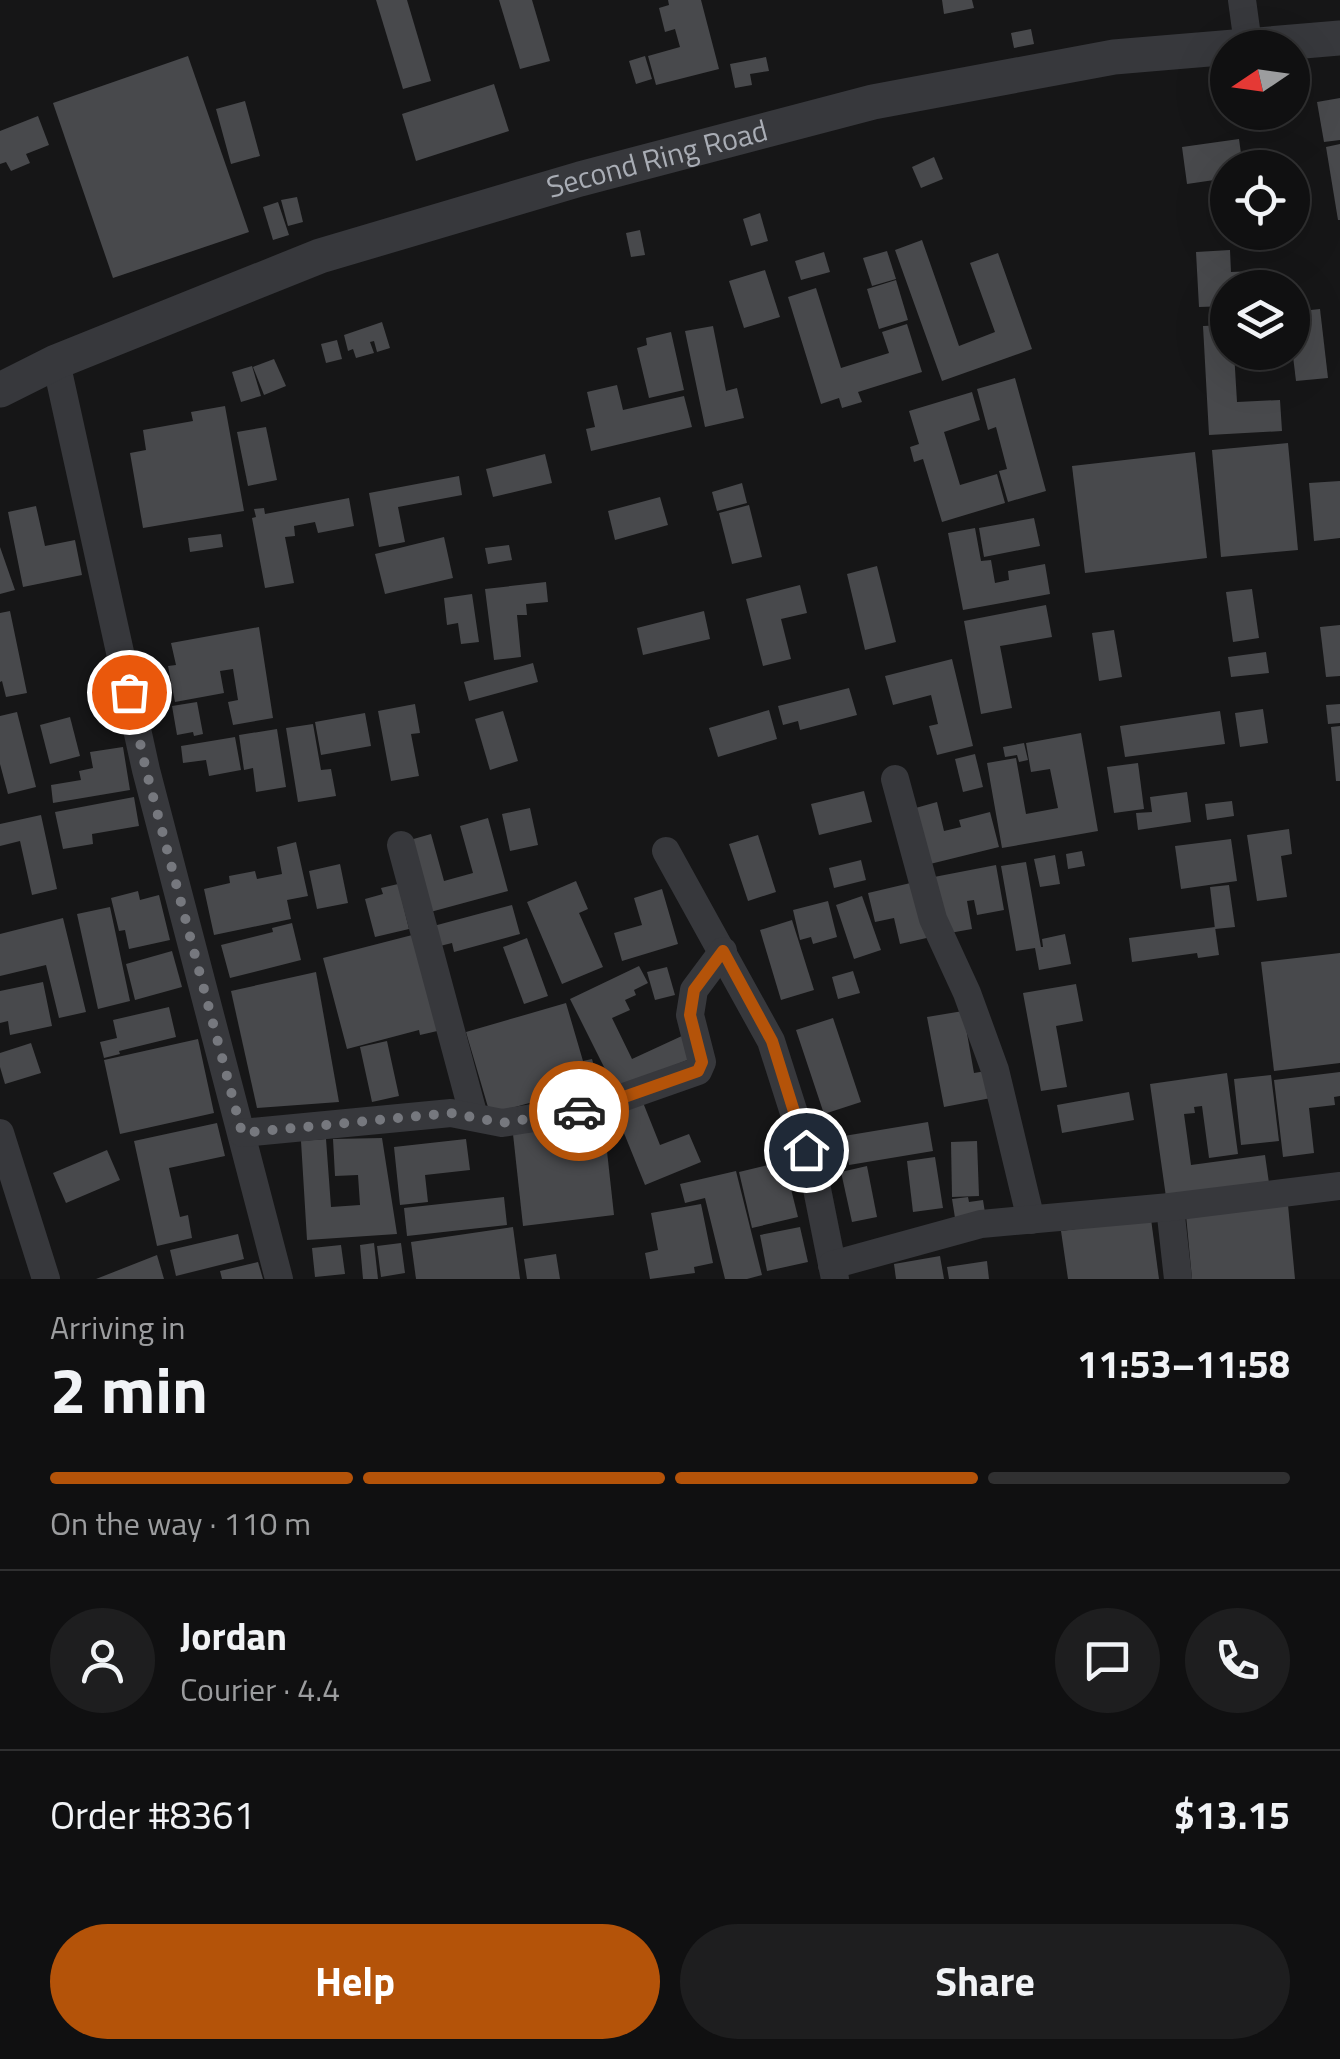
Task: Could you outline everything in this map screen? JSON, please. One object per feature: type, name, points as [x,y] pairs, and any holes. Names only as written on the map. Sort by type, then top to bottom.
[{"type":"street","points":[[1242,0],[1246,30]]},
{"type":"street","name":"Second Ring Road","points":[[1310,40],[1340,38]]},
{"type":"street","name":"Second Ring Road","points":[[0,390],[56,362],[320,256],[580,179],[873,102],[1114,58],[1210,48]]},
{"type":"street","points":[[56,362],[146,770],[278,1279]]},
{"type":"street","points":[[895,778],[934,919],[996,1070],[1031,1220]]},
{"type":"street","points":[[401,845],[474,1118]]},
{"type":"street","points":[[666,851],[772,1041],[815,1179],[833,1272],[982,1224],[1170,1208],[1340,1186]]},
{"type":"street","points":[[242,1133],[451,1113],[502,1123],[590,1109],[698,1071],[702,1062],[690,1015],[694,990],[723,951]]},
{"type":"street","points":[[0,1133],[46,1279]]},
{"type":"street","points":[[1170,1208],[1178,1279]]},
{"type":"building","points":[[376,0],[407,0],[431,81],[403,89]]},
{"type":"building","points":[[499,0],[532,0],[550,61],[520,69]]},
{"type":"building","points":[[668,0],[701,0],[719,69],[656,85],[648,56],[680,47],[675,29],[665,32],[659,8],[669,5]]},
{"type":"building","points":[[942,0],[972,0],[974,8],[944,14]]},
{"type":"building","points":[[1031,29],[1034,44],[1014,48],[1011,33]]},
{"type":"building","points":[[188,56],[249,232],[113,278],[53,103]]},
{"type":"building","points":[[645,56],[652,79],[636,84],[629,61]]},
{"type":"building","points":[[766,57],[769,71],[750,74],[752,85],[735,88],[730,64]]},
{"type":"building","points":[[494,84],[509,131],[416,161],[402,114]]},
{"type":"building","points":[[1340,98],[1340,140],[1324,142],[1317,102]]},
{"type":"building","points":[[245,101],[260,156],[231,164],[216,109]]},
{"type":"building","points":[[38,116],[49,145],[26,154],[30,163],[11,171],[6,162],[0,164],[0,131]]},
{"type":"building","points":[[1239,139],[1241,150],[1210,150],[1210,181],[1187,184],[1182,147]]},
{"type":"building","points":[[1340,144],[1340,220],[1338,220],[1326,147]]},
{"type":"building","points":[[934,157],[943,179],[921,188],[912,167]]},
{"type":"building","points":[[297,197],[303,222],[288,226],[281,200]]},
{"type":"building","points":[[278,202],[289,235],[273,240],[263,207]]},
{"type":"building","points":[[760,213],[768,241],[751,246],[743,219]]},
{"type":"building","points":[[640,230],[645,255],[631,257],[626,233]]},
{"type":"building","points":[[922,240],[959,346],[995,332],[970,263],[998,253],[1032,349],[942,381],[895,250]]},
{"type":"building","points":[[1230,250],[1231,270],[1210,270],[1210,307],[1199,307],[1196,252]]},
{"type":"building","points":[[887,251],[896,279],[872,286],[863,258]]},
{"type":"building","points":[[824,252],[830,272],[801,280],[795,261]]},
{"type":"building","points":[[765,270],[780,317],[744,328],[729,281]]},
{"type":"building","points":[[896,280],[908,320],[879,329],[867,289]]},
{"type":"building","points":[[816,288],[841,368],[889,353],[882,332],[907,324],[922,372],[858,392],[862,402],[842,408],[839,398],[821,404],[788,297]]},
{"type":"building","points":[[1320,309],[1328,378],[1296,381],[1295,370],[1310,370],[1310,310]]},
{"type":"building","points":[[382,322],[390,348],[377,352],[374,341],[370,342],[374,353],[356,358],[353,349],[348,351],[344,335]]},
{"type":"building","points":[[713,326],[726,391],[737,388],[744,418],[705,427],[685,331]]},
{"type":"building","points":[[1203,326],[1210,326],[1210,370],[1235,370],[1237,402],[1280,400],[1282,431],[1209,435]]},
{"type":"building","points":[[671,332],[684,390],[649,398],[637,348],[647,345],[646,338]]},
{"type":"building","points":[[337,340],[342,359],[326,363],[321,344]]},
{"type":"building","points":[[274,359],[286,386],[264,395],[253,367]]},
{"type":"building","points":[[252,366],[261,396],[241,402],[232,372]]},
{"type":"building","points":[[1015,378],[1046,491],[1008,502],[999,471],[1007,469],[996,427],[988,430],[977,389]]},
{"type":"building","points":[[617,385],[623,410],[684,396],[692,427],[591,451],[586,429],[595,427],[587,392]]},
{"type":"building","points":[[972,392],[980,420],[944,432],[960,485],[997,474],[1005,503],[942,522],[923,459],[914,462],[910,447],[919,444],[909,411]]},
{"type":"building","points":[[225,406],[244,511],[143,528],[130,453],[146,450],[143,430],[193,421],[191,412]]},
{"type":"building","points":[[266,427],[277,480],[248,486],[237,432]]},
{"type":"building","points":[[1288,443],[1298,550],[1221,557],[1212,450]]},
{"type":"building","points":[[1195,452],[1207,558],[1085,573],[1072,466]]},
{"type":"building","points":[[545,454],[552,483],[493,497],[486,469]]},
{"type":"building","points":[[459,476],[462,495],[398,507],[405,542],[379,547],[369,493]]},
{"type":"building","points":[[1340,481],[1340,538],[1314,541],[1309,483]]},
{"type":"building","points":[[742,483],[747,503],[717,511],[712,492]]},
{"type":"building","points":[[660,497],[668,525],[615,540],[608,511]]},
{"type":"building","points":[[349,498],[354,526],[318,533],[315,522],[294,526],[295,536],[285,537],[294,583],[265,588],[252,518],[256,517],[254,509],[264,508],[265,514]]},
{"type":"building","points":[[749,505],[762,557],[732,564],[719,513]]},
{"type":"building","points":[[36,506],[45,546],[75,540],[82,575],[23,587],[8,512]]},
{"type":"building","points":[[1034,518],[1040,546],[984,557],[979,528]]},
{"type":"building","points":[[975,528],[981,561],[991,560],[995,583],[1009,580],[1008,571],[1045,564],[1050,594],[963,610],[948,533]]},
{"type":"building","points":[[221,534],[223,547],[190,552],[188,538]]},
{"type":"building","points":[[444,537],[453,578],[385,594],[375,554]]},
{"type":"building","points":[[509,545],[512,560],[488,564],[485,548]]},
{"type":"building","points":[[0,547],[15,590],[0,594]]},
{"type":"building","points":[[877,566],[896,642],[865,650],[847,574]]},
{"type":"building","points":[[546,582],[548,602],[526,604],[527,615],[517,615],[521,657],[494,660],[485,589]]},
{"type":"building","points":[[800,585],[807,613],[781,619],[791,659],[763,666],[746,599]]},
{"type":"building","points":[[1252,589],[1259,638],[1233,642],[1226,592]]},
{"type":"building","points":[[472,594],[479,642],[461,644],[458,623],[447,625],[444,598]]},
{"type":"building","points":[[1046,605],[1052,637],[1000,646],[1012,708],[981,714],[964,621]]},
{"type":"building","points":[[10,611],[27,693],[6,697],[0,682],[0,613]]},
{"type":"building","points":[[704,611],[710,639],[643,655],[637,628]]},
{"type":"building","points":[[1340,625],[1340,676],[1326,677],[1320,627]]},
{"type":"building","points":[[259,627],[273,718],[233,725],[228,702],[238,700],[233,669],[220,671],[224,693],[175,702],[168,666],[176,665],[171,643]]},
{"type":"building","points":[[1114,630],[1122,677],[1099,681],[1092,633]]},
{"type":"building","points":[[1266,652],[1269,673],[1231,677],[1228,657]]},
{"type":"building","points":[[952,659],[973,746],[937,755],[929,726],[938,724],[931,695],[893,705],[885,676]]},
{"type":"building","points":[[533,663],[538,682],[469,701],[464,682]]},
{"type":"building","points":[[849,688],[857,715],[800,730],[798,721],[783,725],[778,706]]},
{"type":"building","points":[[197,702],[203,734],[177,735],[172,706]]},
{"type":"building","points":[[415,704],[420,733],[411,734],[419,776],[391,781],[378,711]]},
{"type":"building","points":[[1340,704],[1340,723],[1328,724],[1326,705]]},
{"type":"building","points":[[1263,709],[1268,743],[1240,747],[1235,713]]},
{"type":"building","points":[[769,710],[777,739],[718,757],[709,728]]},
{"type":"building","points":[[503,711],[518,761],[490,770],[475,719]]},
{"type":"building","points":[[1220,711],[1225,744],[1125,757],[1120,726]]},
{"type":"building","points":[[17,712],[36,787],[8,794],[0,764],[0,716]]},
{"type":"building","points":[[365,713],[371,746],[321,755],[315,722]]},
{"type":"building","points":[[70,717],[80,756],[50,764],[40,725]]},
{"type":"building","points":[[313,724],[321,770],[331,769],[336,796],[298,802],[286,728]]},
{"type":"building","points":[[1340,726],[1340,781],[1336,781],[1331,727]]},
{"type":"building","points":[[277,729],[286,787],[256,792],[253,768],[244,770],[239,735]]},
{"type":"building","points":[[1081,733],[1098,831],[1002,848],[987,763],[1016,758],[1026,814],[1058,808],[1050,769],[1031,772],[1026,743]]},
{"type":"building","points":[[235,737],[241,770],[209,776],[206,760],[183,763],[181,746]]},
{"type":"building","points":[[1024,743],[1028,760],[1019,762],[1017,755],[1005,757],[1003,747]]},
{"type":"building","points":[[123,747],[130,790],[53,803],[51,785],[81,780],[79,771],[93,768],[90,752]]},
{"type":"building","points":[[975,754],[983,787],[963,792],[955,759]]},
{"type":"building","points":[[1138,763],[1144,809],[1114,813],[1107,767]]},
{"type":"building","points":[[864,791],[872,822],[819,835],[811,804]]},
{"type":"building","points":[[1187,792],[1191,822],[1138,830],[1136,813],[1152,812],[1150,797]]},
{"type":"building","points":[[134,797],[139,826],[92,834],[93,844],[63,849],[55,812]]},
{"type":"building","points":[[1232,801],[1234,816],[1207,820],[1205,804]]},
{"type":"building","points":[[937,802],[944,831],[961,827],[959,820],[990,812],[999,847],[926,865],[912,809]]},
{"type":"building","points":[[530,808],[538,845],[510,851],[502,814]]},
{"type":"building","points":[[41,815],[57,889],[32,895],[20,841],[0,846],[0,824]]},
{"type":"building","points":[[488,818],[508,891],[423,914],[403,842],[431,834],[444,881],[473,873],[460,826]]},
{"type":"building","points":[[1289,829],[1292,854],[1281,856],[1287,897],[1257,901],[1247,835]]},
{"type":"building","points":[[758,835],[776,892],[748,901],[729,844]]},
{"type":"building","points":[[1231,839],[1237,881],[1181,889],[1175,846]]},
{"type":"building","points":[[296,842],[308,896],[287,900],[291,919],[214,935],[204,889],[230,883],[229,876],[255,871],[257,879],[282,874],[277,847]]},
{"type":"building","points":[[1082,851],[1085,866],[1068,869],[1066,854]]},
{"type":"building","points":[[1055,855],[1060,884],[1040,887],[1034,859]]},
{"type":"building","points":[[861,860],[866,880],[834,888],[829,868]]},
{"type":"building","points":[[1026,862],[1041,947],[1042,939],[1065,934],[1071,964],[1039,970],[1035,948],[1016,951],[1001,866]]},
{"type":"building","points":[[340,864],[348,903],[317,909],[309,871]]},
{"type":"building","points":[[996,865],[1004,910],[977,915],[974,900],[967,901],[972,929],[944,934],[934,877]]},
{"type":"building","points":[[576,881],[588,909],[579,913],[603,967],[562,984],[527,902]]},
{"type":"building","points":[[919,881],[931,937],[900,944],[894,918],[875,922],[868,893]]},
{"type":"building","points":[[398,884],[409,929],[375,937],[365,899],[383,894],[381,888]]},
{"type":"building","points":[[1229,885],[1235,927],[1215,929],[1210,887]]},
{"type":"building","points":[[662,889],[678,944],[622,961],[614,933],[642,925],[634,898]]},
{"type":"building","points":[[138,891],[140,900],[159,895],[170,940],[129,949],[125,930],[119,931],[111,898]]},
{"type":"building","points":[[862,896],[881,950],[854,959],[836,905]]},
{"type":"building","points":[[828,901],[837,937],[813,944],[811,937],[800,940],[793,910]]},
{"type":"building","points":[[512,905],[520,934],[454,952],[452,943],[432,948],[426,928]]},
{"type":"building","points":[[110,907],[130,1001],[98,1009],[77,914]]},
{"type":"building","points":[[63,918],[86,1012],[59,1018],[46,965],[0,976],[0,934]]},
{"type":"building","points":[[792,920],[814,990],[781,1000],[760,930]]},
{"type":"building","points":[[292,923],[301,960],[230,978],[221,945]]},
{"type":"building","points":[[1215,927],[1219,955],[1198,958],[1197,953],[1132,962],[1129,938]]},
{"type":"building","points":[[420,933],[446,1029],[420,1035],[419,1030],[347,1049],[323,958]]},
{"type":"building","points":[[527,938],[548,996],[524,1004],[503,947]]},
{"type":"building","points":[[172,951],[182,987],[135,1000],[126,964]]},
{"type":"building","points":[[1340,953],[1340,1063],[1274,1071],[1261,962]]},
{"type":"building","points":[[639,966],[648,983],[625,1000],[630,1010],[612,1018],[632,1059],[684,1035],[695,1057],[615,1089],[570,999]]},
{"type":"building","points":[[667,967],[675,995],[655,1000],[647,972]]},
{"type":"building","points":[[853,971],[860,993],[838,999],[832,977]]},
{"type":"building","points":[[316,972],[339,1102],[257,1108],[231,991]]},
{"type":"building","points":[[43,982],[52,1026],[10,1035],[8,1021],[0,1023],[0,991]]},
{"type":"building","points":[[1076,984],[1083,1021],[1056,1026],[1067,1087],[1041,1091],[1023,993]]},
{"type":"building","points":[[566,1003],[583,1061],[592,1059],[601,1091],[542,1108],[540,1100],[490,1114],[466,1032]]},
{"type":"building","points":[[169,1007],[176,1037],[104,1058],[100,1042],[117,1038],[113,1020]]},
{"type":"building","points":[[963,1011],[974,1073],[986,1071],[991,1098],[944,1107],[927,1017]]},
{"type":"building","points":[[833,1018],[861,1102],[824,1114],[796,1030]]},
{"type":"building","points":[[198,1039],[214,1113],[120,1134],[104,1060]]},
{"type":"building","points":[[387,1041],[399,1096],[372,1102],[360,1047]]},
{"type":"building","points":[[31,1043],[41,1073],[5,1084],[0,1053]]},
{"type":"building","points":[[1340,1072],[1340,1096],[1334,1097],[1335,1105],[1309,1108],[1314,1153],[1283,1157],[1274,1080]]},
{"type":"building","points":[[1227,1073],[1238,1154],[1209,1158],[1202,1106],[1194,1107],[1195,1113],[1184,1114],[1191,1165],[1265,1155],[1269,1183],[1166,1197],[1150,1084]]},
{"type":"building","points":[[1271,1075],[1279,1141],[1241,1145],[1234,1079]]},
{"type":"building","points":[[1129,1092],[1134,1120],[1062,1133],[1057,1105]]},
{"type":"building","points":[[640,1095],[660,1145],[689,1134],[701,1162],[645,1185],[613,1106]]},
{"type":"building","points":[[928,1122],[933,1151],[849,1165],[844,1136]]},
{"type":"building","points":[[217,1123],[225,1156],[169,1168],[180,1217],[188,1215],[192,1238],[157,1246],[134,1141]]},
{"type":"building","points":[[604,1124],[614,1215],[523,1226],[513,1134]]},
{"type":"building","points":[[382,1138],[397,1234],[307,1240],[301,1141],[326,1139],[331,1207],[360,1205],[358,1175],[335,1176],[333,1139]]},
{"type":"building","points":[[466,1139],[470,1170],[425,1175],[428,1202],[400,1205],[394,1147]]},
{"type":"building","points":[[977,1141],[979,1196],[952,1197],[951,1142]]},
{"type":"building","points":[[107,1150],[120,1180],[66,1203],[53,1173]]},
{"type":"building","points":[[935,1157],[943,1208],[913,1212],[907,1161]]},
{"type":"building","points":[[784,1161],[798,1217],[752,1228],[739,1172]]},
{"type":"building","points":[[867,1166],[877,1217],[852,1222],[841,1172]]},
{"type":"building","points":[[736,1171],[762,1275],[725,1279],[705,1198],[685,1203],[680,1184]]},
{"type":"building","points":[[504,1197],[507,1225],[407,1236],[404,1208]]},
{"type":"building","points":[[968,1197],[969,1202],[983,1200],[986,1219],[956,1224],[952,1199]]},
{"type":"building","points":[[701,1204],[713,1263],[694,1267],[695,1273],[650,1279],[645,1253],[658,1250],[651,1213]]},
{"type":"building","points":[[1288,1205],[1295,1279],[1192,1279],[1186,1215]]},
{"type":"building","points":[[1151,1219],[1159,1279],[1068,1279],[1061,1231]]},
{"type":"building","points":[[513,1227],[520,1279],[416,1279],[411,1242]]},
{"type":"building","points":[[800,1227],[808,1262],[767,1271],[760,1235]]},
{"type":"building","points":[[238,1234],[244,1259],[176,1276],[170,1250]]},
{"type":"building","points":[[374,1243],[378,1279],[363,1279],[360,1245]]},
{"type":"building","points":[[401,1243],[405,1273],[381,1277],[377,1246]]},
{"type":"building","points":[[341,1245],[345,1274],[315,1277],[312,1248]]},
{"type":"building","points":[[556,1254],[560,1279],[527,1279],[524,1259]]},
{"type":"building","points":[[157,1255],[164,1279],[96,1279]]},
{"type":"building","points":[[940,1256],[944,1279],[896,1279],[894,1264]]},
{"type":"building","points":[[987,1261],[989,1279],[949,1279],[947,1267]]},
{"type":"building","points":[[258,1262],[263,1279],[222,1279],[220,1271]]},
{"type":"way so far","points":[[129,692],[242,1133],[451,1113],[502,1123],[579,1111]]},
{"type":"route","points":[[579,1111],[698,1071],[702,1062],[690,1015],[694,990],[723,951],[772,1041],[806,1150]]}]
